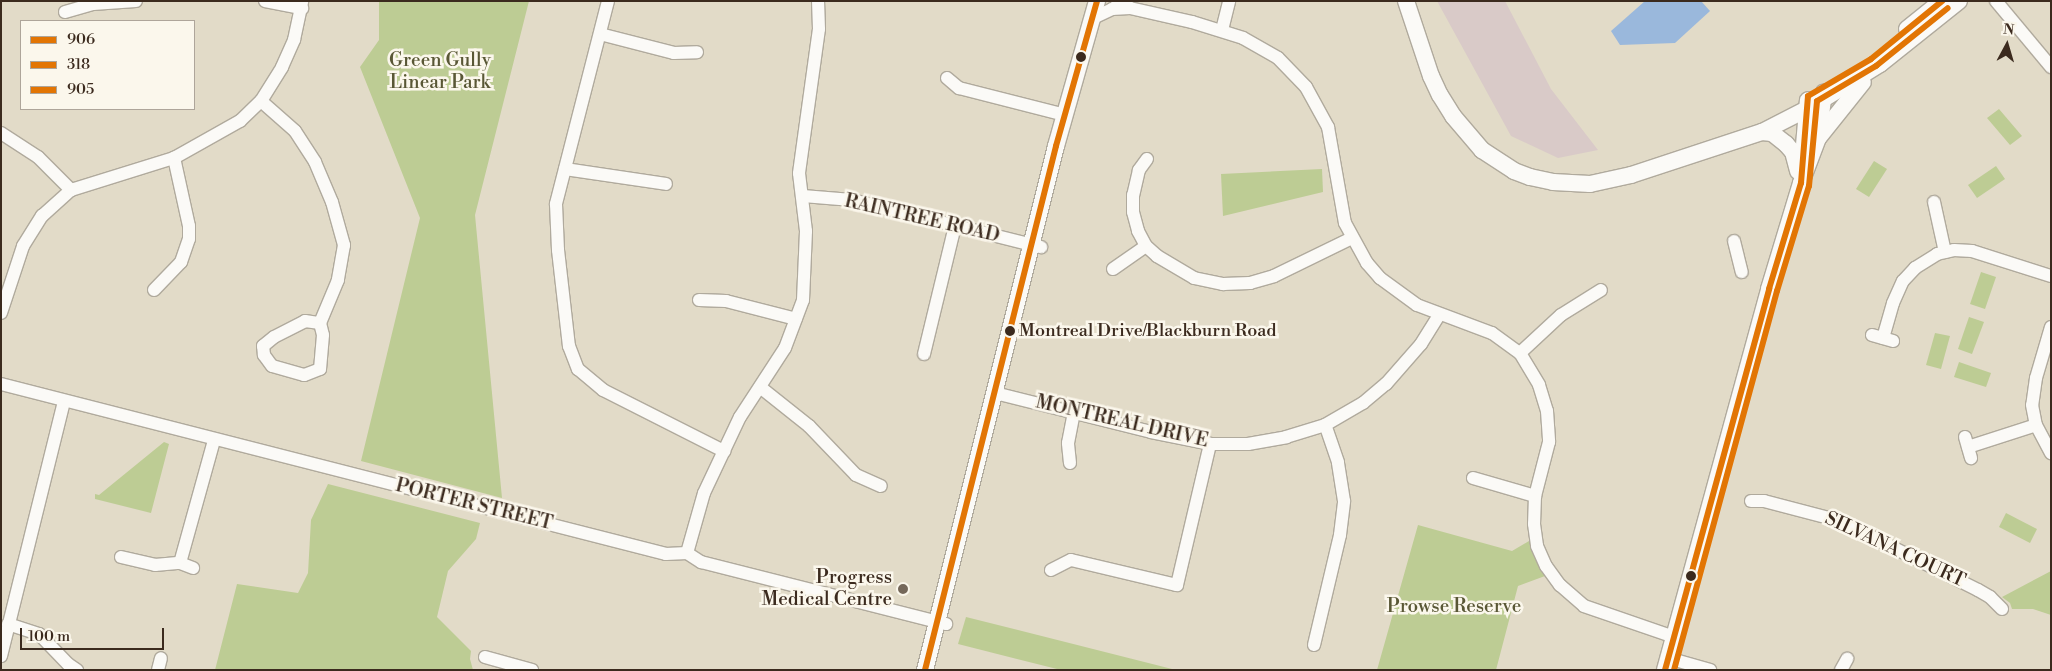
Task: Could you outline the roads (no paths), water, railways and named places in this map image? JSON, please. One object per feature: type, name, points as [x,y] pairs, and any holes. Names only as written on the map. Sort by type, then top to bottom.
[{"type":"main road","points":[[934,670],[942,623],[1036,246],[1064,115],[1097,1]]},
{"type":"main road","points":[[1406,1],[1431,76],[1453,116],[1482,150],[1514,171],[1553,182],[1590,184],[1632,175],[1762,132],[1816,98],[1871,59],[1942,1]]},
{"type":"main road","points":[[1818,138],[1829,127],[1854,90],[1880,64],[1959,1]]},
{"type":"main road","points":[[1036,246],[1071,130],[1093,18]]},
{"type":"main road","points":[[1692,154],[1816,98],[1880,64]]},
{"type":"main road","points":[[1666,664],[1768,289],[1801,183],[1818,138],[1816,98]]},
{"type":"main road","points":[[1801,183],[1816,98]]},
{"type":"main road","points":[[1762,132],[1772,133],[1792,152],[1801,183]]},
{"type":"main road","points":[[925,670],[942,623]]},
{"type":"street","points":[[65,12],[93,4],[136,1]]},
{"type":"street","points":[[1,313],[23,246],[42,216],[71,190],[174,158],[240,121],[261,102],[282,67],[294,40],[302,5],[265,1]]},
{"type":"street","points":[[608,1],[556,204],[558,250],[569,346],[578,369],[603,390],[724,451]]},
{"type":"street","points":[[687,553],[704,494],[740,417],[785,348],[803,300],[806,231],[799,173],[819,29],[818,1]]},
{"type":"street","points":[[1117,1],[1130,8],[1222,30],[1249,41],[1278,58],[1306,87],[1328,126],[1345,223],[1367,263],[1380,278],[1401,295],[1440,315],[1492,333],[1520,354],[1539,385],[1549,426],[1548,442],[1535,496],[1534,524],[1537,546],[1546,566],[1560,585],[1584,606],[1674,637]]},
{"type":"street","points":[[1222,30],[1229,1]]},
{"type":"street","points":[[1996,1],[2051,67]]},
{"type":"street","points":[[2009,1],[2009,17]]},
{"type":"street","points":[[1093,18],[1112,9],[1130,8]]},
{"type":"street","points":[[600,34],[674,53],[696,52]]},
{"type":"street","points":[[947,78],[959,88],[1064,115]]},
{"type":"street","points":[[261,102],[295,131],[315,162],[332,202],[344,245],[338,280],[320,324],[323,336],[320,369],[304,375],[272,366],[264,355],[263,346],[274,337],[305,321],[320,324]]},
{"type":"street","points":[[1,133],[38,157],[71,190]]},
{"type":"street","points":[[154,290],[181,262],[189,239],[189,226],[174,158]]},
{"type":"street","points":[[1147,159],[1139,170],[1133,195],[1133,212],[1138,231],[1146,246],[1157,256],[1194,278],[1223,284],[1250,283],[1274,276],[1352,238]]},
{"type":"street","points":[[564,169],[666,184]]},
{"type":"street","name":"RAINTREE ROAD","points":[[803,196],[852,200],[1036,246]]},
{"type":"street","points":[[1934,202],[1945,252]]},
{"type":"street","points":[[924,354],[955,226]]},
{"type":"street","points":[[1734,241],[1742,272]]},
{"type":"street","points":[[1113,269],[1146,246]]},
{"type":"street","points":[[1883,338],[1893,302],[1903,281],[1923,262],[1945,252],[1964,250],[1980,252],[2051,276]]},
{"type":"street","points":[[1520,354],[1561,315],[1601,290]]},
{"type":"street","points":[[699,300],[726,301],[796,319]]},
{"type":"street","name":"MONTREAL DRIVE","points":[[1000,394],[1210,444],[1248,444],[1286,438],[1325,425],[1363,403],[1386,384],[1421,344],[1440,315]]},
{"type":"street","points":[[2051,328],[2032,395],[2036,425],[2051,453]]},
{"type":"street","name":"PORTER STREET","points":[[1,384],[214,440],[666,554],[687,553],[701,562],[942,623]]},
{"type":"street","points":[[760,387],[809,426],[856,475],[882,486]]},
{"type":"street","points":[[1,656],[64,401]]},
{"type":"street","points":[[1070,463],[1068,443],[1074,412]]},
{"type":"street","points":[[1314,645],[1340,535],[1344,501],[1338,462],[1325,425]]},
{"type":"street","points":[[1968,448],[2036,425]]},
{"type":"street","points":[[180,563],[214,440]]},
{"type":"street","points":[[1052,570],[1071,560],[1177,585],[1210,444]]},
{"type":"street","points":[[1473,478],[1535,496]]},
{"type":"street","name":"SILVANA COURT","points":[[1751,501],[1764,501],[1840,521],[1978,590],[1990,597],[2002,609]]},
{"type":"street","points":[[121,557],[155,565],[180,563],[193,568]]},
{"type":"street","points":[[8,624],[40,634],[68,664],[77,670]]},
{"type":"street","points":[[485,657],[532,670]]},
{"type":"street","points":[[1666,664],[1710,670]]},
{"type":"water","points":[[1645,1],[1701,1],[1710,11],[1675,43],[1620,45],[1611,31]]},
{"type":"place","name":"Montreal Drive/Blackburn Road","points":[[1010,331]]},
{"type":"place","name":"Progress Medical Centre","points":[[903,589]]},
{"type":"park label","name":"Green Gully Linear Park","points":[[440,72]]},
{"type":"park label","name":"Prowse Reserve","points":[[1454,607]]}]
